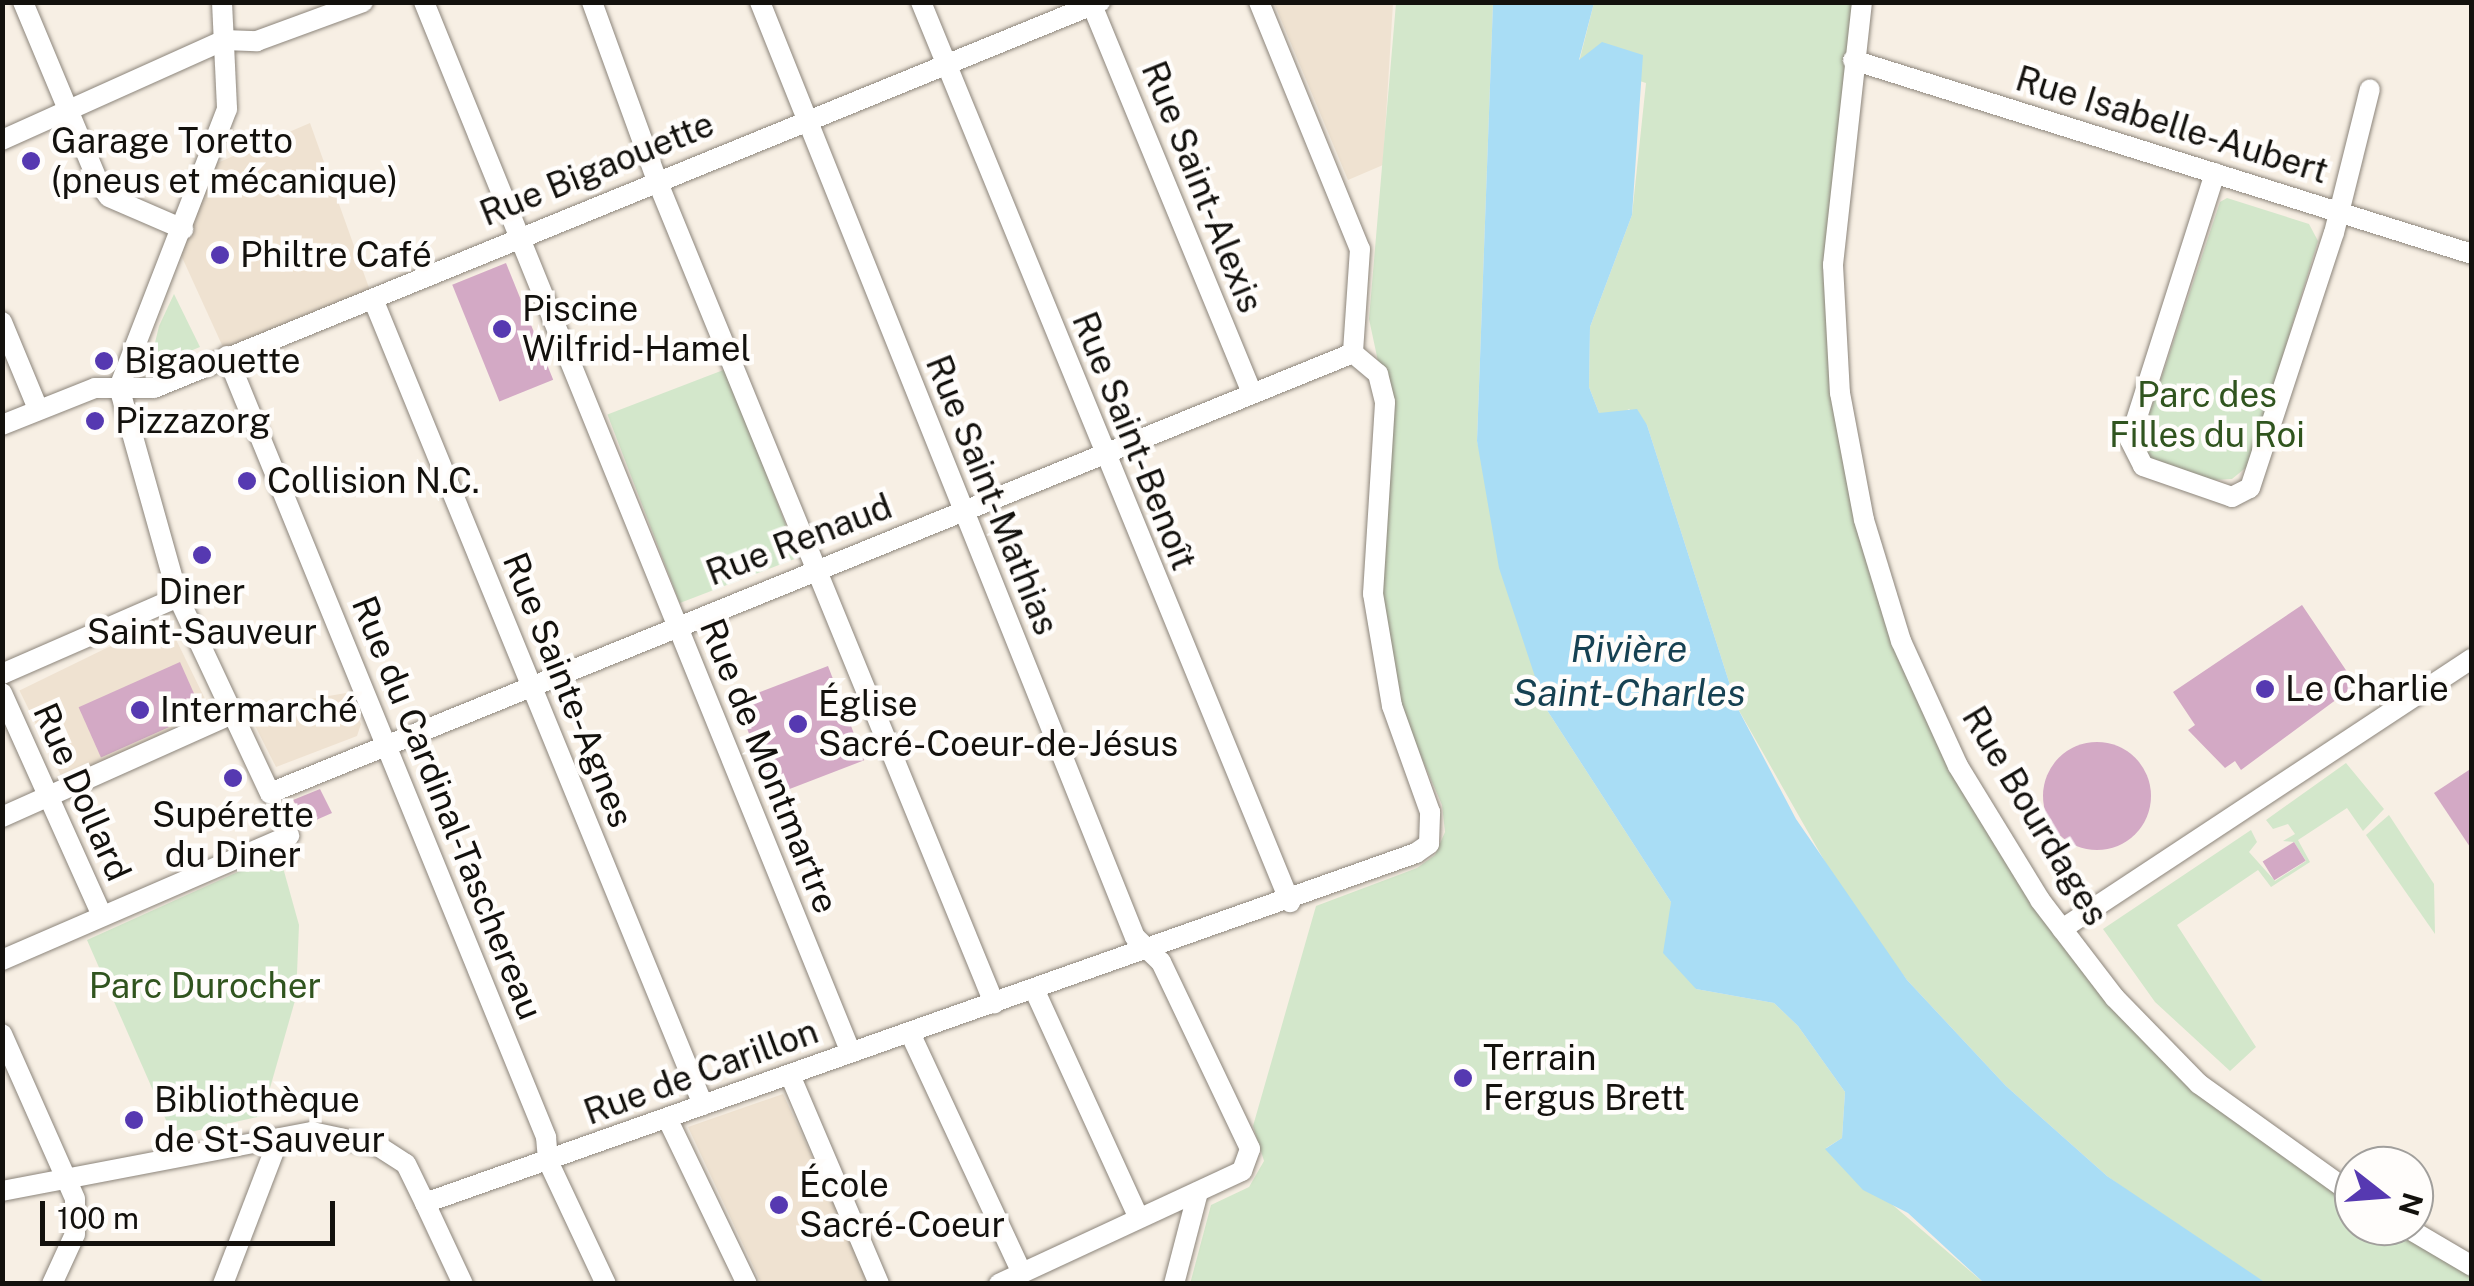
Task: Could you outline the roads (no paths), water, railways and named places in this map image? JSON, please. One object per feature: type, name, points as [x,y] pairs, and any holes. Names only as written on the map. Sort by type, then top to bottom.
[{"type":"street","points":[[23,2],[67,110],[109,197],[183,229]]},
{"type":"street","points":[[2,817],[230,715],[178,596],[119,387],[148,298],[183,229],[227,109],[222,2]]},
{"type":"street","points":[[2,140],[224,40],[257,41],[363,2]]},
{"type":"street","name":"Rue de Montmartre","points":[[424,2],[850,1053]]},
{"type":"street","points":[[592,2],[656,178],[994,1003]]},
{"type":"street","name":"Rue Saint-Mathias","points":[[760,2],[1135,936],[1150,948],[1250,1149],[1249,1166],[1198,1192]]},
{"type":"street","name":"Rue Saint-Benoît","points":[[921,2],[1290,902]]},
{"type":"street","points":[[1259,2],[1360,249],[1354,353]]},
{"type":"street","name":"Rue Bourdages","points":[[1862,2],[1833,265],[1840,393],[1864,520],[1901,641],[1958,766],[2062,929],[2114,998],[2199,1084],[2334,1181]]},
{"type":"street","name":"Rue Bigaouette","points":[[2,425],[38,409],[119,387],[154,388],[656,178],[1096,4]]},
{"type":"street","name":"Rue Saint-Alexis","points":[[1096,4],[1252,392]]},
{"type":"street","name":"Rue Isabelle-Aubert","points":[[1853,60],[2472,254]]},
{"type":"street","points":[[2216,173],[2130,440],[2143,466],[2232,497],[2250,488],[2338,210],[2370,90]]},
{"type":"street","name":"Rue Sainte-Agnes","points":[[372,298],[704,1105]]},
{"type":"street","points":[[2,322],[38,409]]},
{"type":"street","name":"Rue Renaud","points":[[230,715],[270,793],[531,688],[676,622],[1104,456],[1354,353]]},
{"type":"street","name":"Rue de Carillon","points":[[425,1202],[1290,902],[1429,844],[1430,812],[1378,650],[1373,594],[1385,402],[1378,374],[1354,353]]},
{"type":"street","name":"Rue du Cardinal-Taschereau","points":[[227,356],[546,1137],[548,1161],[606,1284]]},
{"type":"street","points":[[2,674],[178,596]]},
{"type":"street","points":[[2062,929],[2472,659]]},
{"type":"street","name":"Rue Dollard","points":[[2,693],[102,916]]},
{"type":"street","points":[[2,960],[289,836]]},
{"type":"street","points":[[1034,990],[1138,1216]]},
{"type":"street","points":[[910,1032],[1022,1271]]},
{"type":"street","points":[[2,1034],[70,1181],[75,1234],[52,1284]]},
{"type":"street","points":[[790,1075],[879,1284]]},
{"type":"street","points":[[668,1120],[747,1284]]},
{"type":"street","points":[[2,1192],[312,1132],[378,1146],[406,1164],[462,1284]]},
{"type":"street","points":[[223,1284],[279,1138]]},
{"type":"street","points":[[999,1284],[1138,1216],[1198,1192]]},
{"type":"street","points":[[1174,1284],[1198,1192]]},
{"type":"street","points":[[2434,1244],[2472,1266]]},
{"type":"water","name":"Rivière Saint-Charles","points":[[1493,3],[1594,3],[1579,60],[1602,42],[1643,55],[1632,215],[1590,327],[1589,387],[1599,413],[1637,409],[1647,425],[1737,707],[1796,819],[1907,980],[2006,1086],[2107,1176],[2266,1283],[1984,1283],[1908,1213],[1863,1190],[1825,1149],[1842,1138],[1845,1092],[1798,1026],[1774,1003],[1696,989],[1663,953],[1671,902],[1545,707],[1499,568],[1477,441]]},
{"type":"place","name":"Garage Toretto (pneus et mécanique)","points":[[31,161]]},
{"type":"place","name":"Philtre Café","points":[[220,255]]},
{"type":"place","name":"Piscine Wilfrid-Hamel","points":[[502,329]]},
{"type":"place","name":"Bigaouette","points":[[104,361]]},
{"type":"place","name":"Pizzazorg","points":[[95,421]]},
{"type":"place","name":"Collision N.C.","points":[[247,481]]},
{"type":"place","name":"Diner Saint-Sauveur","points":[[202,555]]},
{"type":"place","name":"Le Charlie","points":[[2265,689]]},
{"type":"place","name":"Intermarché","points":[[140,710]]},
{"type":"place","name":"Église Sacré-Coeur-de-Jésus","points":[[798,724]]},
{"type":"place","name":"Supérette du Diner","points":[[233,778]]},
{"type":"place","name":"Terrain Fergus Brett","points":[[1463,1078]]},
{"type":"place","name":"Bibliothèque de St-Sauveur","points":[[134,1120]]},
{"type":"place","name":"École Sacré-Coeur","points":[[779,1205]]},
{"type":"park label","name":"Parc des Filles du Roi","points":[[2207,415]]},
{"type":"park label","name":"Parc Durocher","points":[[205,986]]}]
